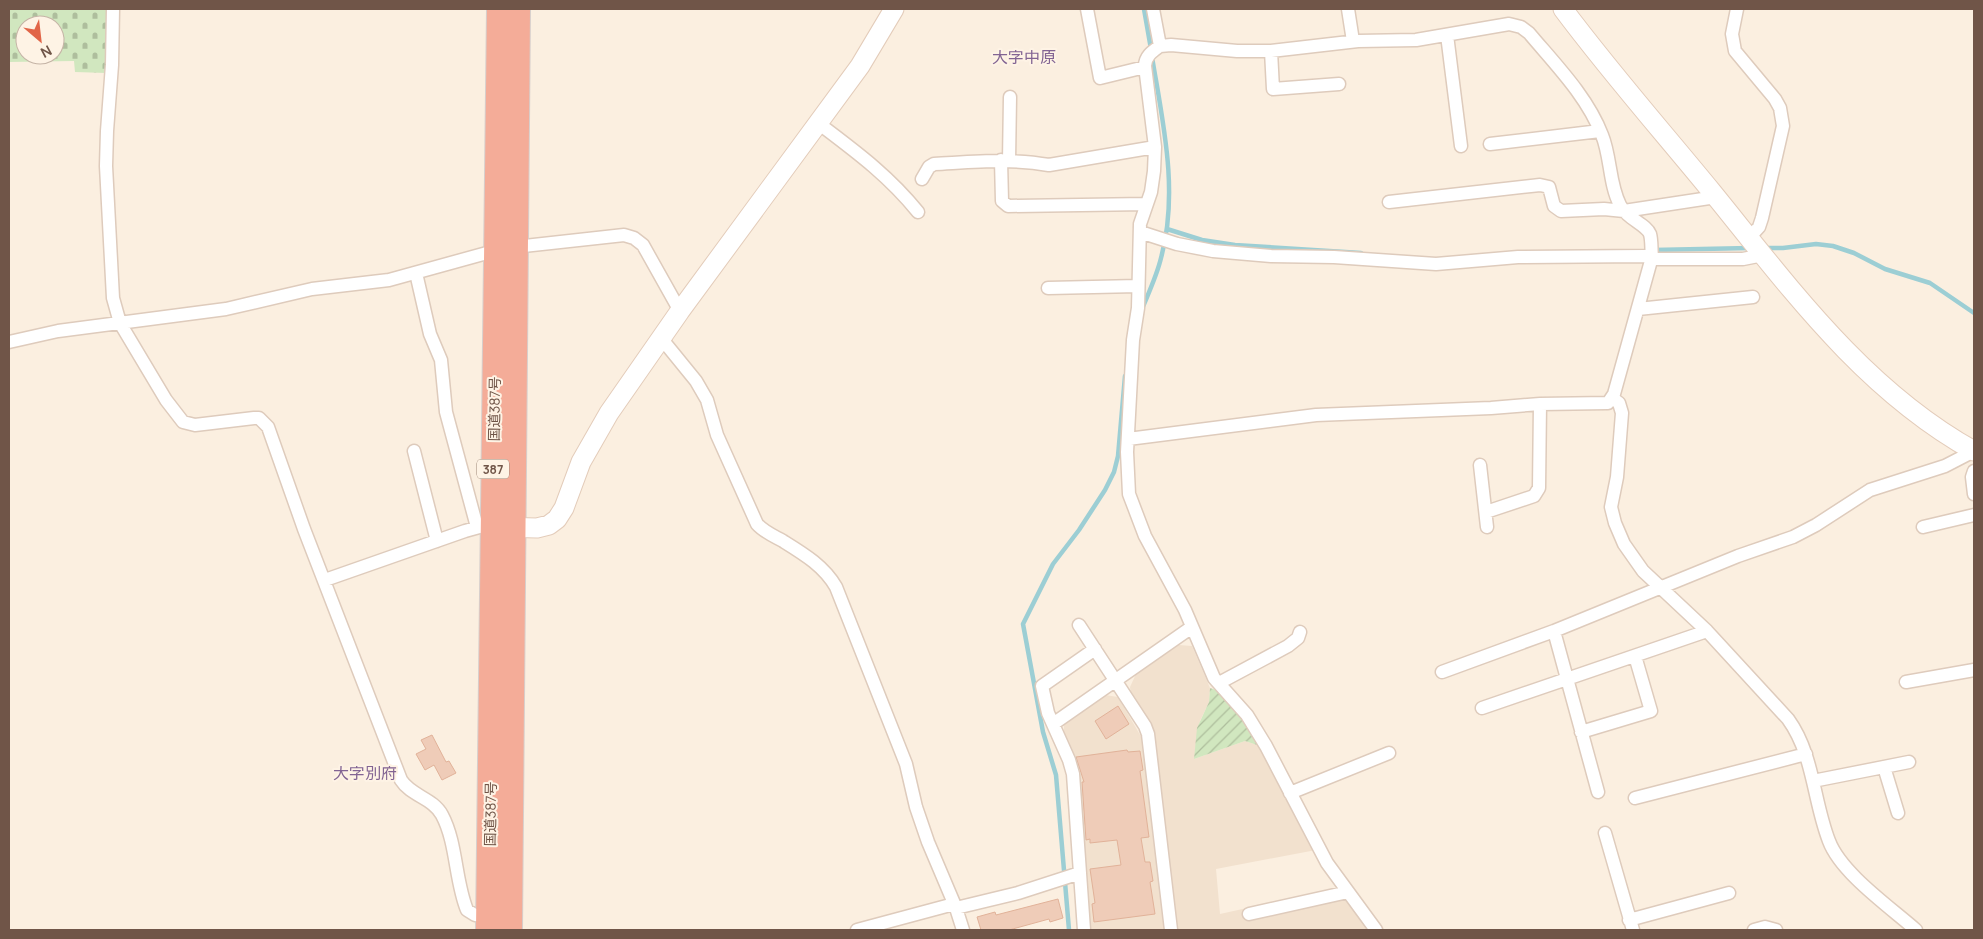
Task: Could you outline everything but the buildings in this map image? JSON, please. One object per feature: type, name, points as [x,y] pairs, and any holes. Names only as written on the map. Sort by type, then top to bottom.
[{"type":"highway","name":"国道387号","points":[[499,9],[506,248]]},
{"type":"highway","name":"国道387号","points":[[488,923],[495,527],[518,9]]},
{"type":"highway","name":"国道387号","points":[[495,527],[510,930]]},
{"type":"street","points":[[113,9],[112,65],[106,131],[106,166],[113,298],[120,323],[166,400],[183,422],[195,425],[254,418],[259,418],[264,422],[271,434],[304,529],[401,780],[406,787],[435,805],[441,814],[447,828],[467,910],[488,923]]},
{"type":"street","points":[[325,580],[437,541],[495,527],[537,528],[550,525],[556,519],[564,508],[582,462],[600,426],[680,311],[860,66],[894,9]]},
{"type":"street","points":[[1087,9],[1100,78],[1145,67]]},
{"type":"street","points":[[1154,9],[1160,46]]},
{"type":"street","points":[[1348,9],[1353,41]]},
{"type":"street","points":[[1563,9],[1819,322],[1866,372],[1928,423],[1974,451]]},
{"type":"street","points":[[1140,232],[1178,244],[1213,251],[1271,256],[1334,257],[1436,264],[1518,257],[1645,256],[1651,250],[1743,258],[1754,244],[1762,218],[1783,126],[1780,108],[1775,100],[1735,51],[1732,34],[1737,9]]},
{"type":"street","points":[[1128,439],[1316,415],[1491,408],[1540,404],[1603,404],[1610,401],[1638,309],[1651,250],[1648,230],[1624,211],[1616,194],[1600,131],[1593,115],[1569,81],[1529,33],[1521,27],[1501,25],[1400,41],[1353,41],[1271,51],[1237,51],[1166,45],[1160,46],[1145,60],[1155,147],[1153,180],[1141,218],[1140,232],[1138,308],[1134,340],[1128,439],[1127,484],[1132,505],[1145,536],[1180,599],[1210,670],[1247,715],[1323,856],[1376,930]]},
{"type":"street","points":[[1447,35],[1461,146]]},
{"type":"street","points":[[1271,51],[1273,89],[1339,84]]},
{"type":"street","points":[[1010,97],[1002,200],[1008,206],[1146,204]]},
{"type":"street","points":[[818,123],[876,167],[904,194],[918,212]]},
{"type":"street","points":[[1490,144],[1600,131]]},
{"type":"street","points":[[922,179],[929,167],[934,164],[1005,161],[1036,162],[1049,165],[1155,147]]},
{"type":"street","points":[[1389,202],[1546,185],[1551,192],[1554,206],[1558,211],[1604,208],[1624,211],[1716,197]]},
{"type":"street","points":[[9,342],[51,332],[226,309],[306,290],[389,280],[506,248],[629,235],[643,245],[680,311]]},
{"type":"street","points":[[416,273],[430,334],[441,360],[446,412],[495,527]]},
{"type":"street","points":[[1048,288],[1138,286]]},
{"type":"street","points":[[1638,309],[1753,297]]},
{"type":"street","points":[[661,338],[696,381],[707,400],[717,435],[757,524],[815,563],[828,575],[836,587],[902,754],[928,842],[963,930]]},
{"type":"street","points":[[1612,398],[1619,403],[1622,412],[1617,477],[1611,499],[1612,515],[1618,533],[1643,571],[1707,631],[1778,706],[1796,731],[1806,754],[1824,826],[1835,853],[1864,885],[1916,930]]},
{"type":"street","points":[[1486,512],[1534,496],[1539,488],[1540,404]]},
{"type":"street","points":[[414,451],[437,541]]},
{"type":"street","points":[[1442,672],[1554,631],[1738,556],[1793,537],[1816,525],[1870,490],[1945,466],[1974,451]]},
{"type":"street","points":[[1480,465],[1488,527]]},
{"type":"street","points":[[1974,471],[1972,477],[1974,494]]},
{"type":"street","points":[[1923,527],[1974,515]]},
{"type":"street","points":[[1079,625],[1116,680],[1148,734],[1171,930]]},
{"type":"street","points":[[1053,724],[1192,627]]},
{"type":"street","points":[[1554,631],[1598,792]]},
{"type":"street","points":[[1482,708],[1707,631]]},
{"type":"street","points":[[1219,683],[1288,646],[1298,638],[1300,632]]},
{"type":"street","points":[[1084,930],[1073,774],[1069,760],[1048,713],[1042,686],[1095,649]]},
{"type":"street","points":[[1581,732],[1651,711],[1635,656]]},
{"type":"street","points":[[1906,682],[1974,670]]},
{"type":"street","points":[[1290,793],[1389,753]]},
{"type":"street","points":[[1636,798],[1806,754]]},
{"type":"street","points":[[1814,781],[1909,762]]},
{"type":"street","points":[[1884,767],[1898,813]]},
{"type":"street","points":[[1605,833],[1631,925],[1729,893]]},
{"type":"street","points":[[857,930],[1033,888],[1080,873]]},
{"type":"street","points":[[1249,914],[1348,892]]},
{"type":"street","points":[[1754,930],[1765,927],[1776,930]]},
{"type":"shaded area","points":[[1179,645],[1192,646],[1210,688],[1209,702],[1200,721],[1194,759],[1245,741],[1260,746],[1316,850],[1216,869],[1220,914],[1247,908],[1249,921],[1345,899],[1355,905],[1372,930],[1176,930],[1152,727],[1131,694],[1130,687],[1136,674]]},
{"type":"shaded area","points":[[1105,695],[1118,697],[1143,740],[1165,930],[1090,930],[1064,725],[1068,720]]},
{"type":"green space","points":[[9,9],[107,9],[106,73],[75,72],[74,61],[65,61],[65,15],[15,15],[15,62],[9,62]]},
{"type":"green space","points":[[1210,688],[1227,697],[1240,712],[1260,746],[1245,741],[1194,759],[1197,728],[1209,702]]},
{"type":"waterway","points":[[1144,9],[1151,49]]},
{"type":"waterway","points":[[1142,309],[1159,264],[1169,208],[1167,158],[1161,107],[1152,57]]},
{"type":"waterway","points":[[1167,229],[1202,240],[1235,245],[1361,253]]},
{"type":"waterway","points":[[1766,248],[1816,244],[1833,246],[1854,253],[1885,269],[1930,283],[1974,313]]},
{"type":"waterway","points":[[1653,250],[1750,248]]},
{"type":"waterway","points":[[1069,930],[1056,775],[1043,732],[1023,624],[1053,564],[1079,530],[1105,490],[1114,472],[1118,456],[1125,376]]},
{"type":"district","name":"大字中原","points":[[1024,57]]},
{"type":"district","name":"大字別府","points":[[365,773]]}]
